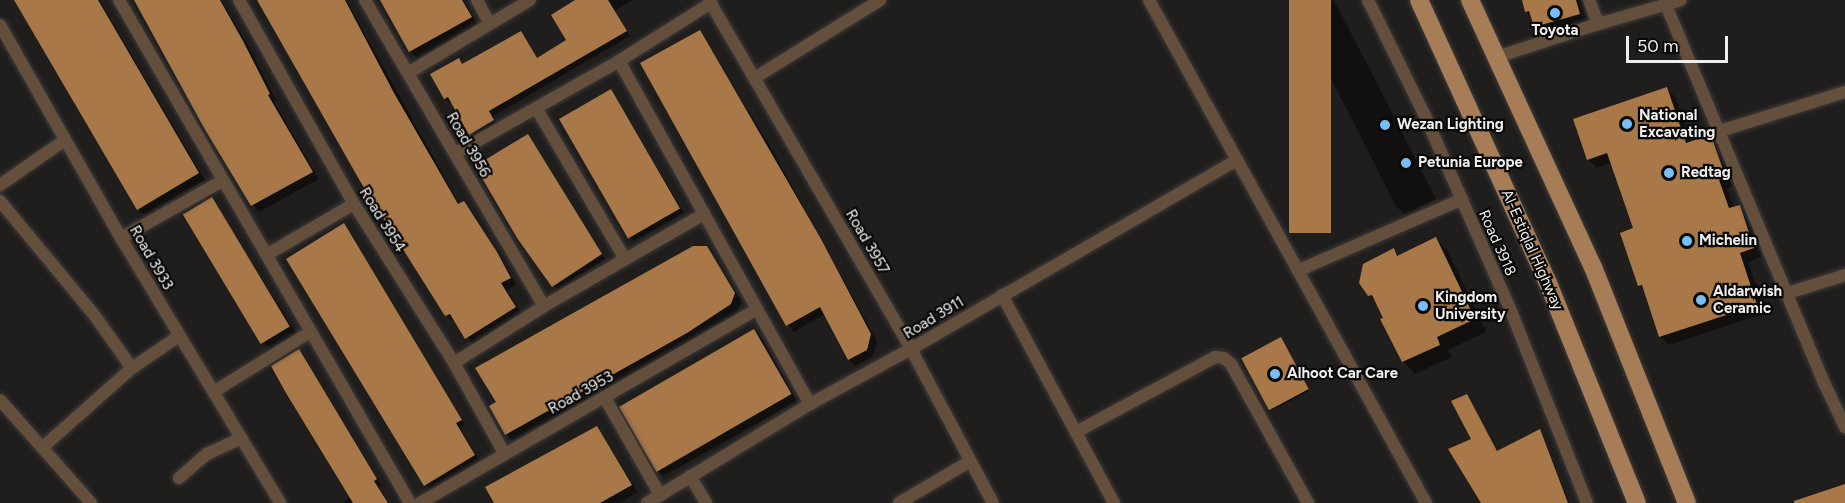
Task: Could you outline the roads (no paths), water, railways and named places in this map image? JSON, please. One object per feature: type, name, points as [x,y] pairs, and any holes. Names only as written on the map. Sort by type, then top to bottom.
[{"type":"main road","name":"Al-Estiqlal Highway","points":[[1419,0],[1548,283],[1637,503]]},
{"type":"main road","points":[[1470,0],[1593,267],[1687,503]]},
{"type":"street","points":[[119,0],[410,503]]},
{"type":"street","name":"Road 3954","points":[[239,0],[354,204],[454,363],[504,453]]},
{"type":"street","name":"Road 3956","points":[[365,0],[544,306]]},
{"type":"street","points":[[477,0],[489,23]]},
{"type":"street","points":[[408,73],[530,0]]},
{"type":"street","points":[[756,77],[880,0]]},
{"type":"street","points":[[1149,0],[1426,503]]},
{"type":"street","name":"Road 3918","points":[[1368,0],[1425,116],[1515,321],[1587,503]]},
{"type":"street","points":[[1589,0],[1598,24]]},
{"type":"street","points":[[1497,57],[1681,0]]},
{"type":"street","points":[[456,153],[619,61],[710,2]]},
{"type":"street","name":"Road 3957","points":[[710,2],[756,77],[911,350],[993,503]]},
{"type":"street","points":[[1666,5],[1825,385],[1844,423]]},
{"type":"street","name":"Road 3933","points":[[0,25],[121,238],[179,336],[215,391],[280,503]]},
{"type":"street","points":[[619,61],[810,404]]},
{"type":"street","points":[[1720,131],[1845,92]]},
{"type":"street","points":[[536,108],[625,259]]},
{"type":"street","points":[[0,184],[65,140]]},
{"type":"street","name":"Road 3911","points":[[646,503],[810,404],[911,350],[1238,159]]},
{"type":"street","points":[[121,238],[222,181]]},
{"type":"street","points":[[1299,270],[1462,200]]},
{"type":"street","points":[[0,201],[95,316],[132,368]]},
{"type":"street","points":[[268,254],[354,204]]},
{"type":"street","points":[[454,363],[544,306],[704,214]]},
{"type":"street","points":[[1788,293],[1845,275]]},
{"type":"street","points":[[1002,295],[1114,503]]},
{"type":"street","name":"Road 3953","points":[[420,503],[757,309]]},
{"type":"street","points":[[215,391],[310,332]]},
{"type":"street","points":[[43,447],[132,368],[179,336]]},
{"type":"street","points":[[1076,432],[1215,357],[1224,358],[1231,364],[1308,503]]},
{"type":"street","points":[[605,398],[660,495]]},
{"type":"street","points":[[0,399],[91,503]]},
{"type":"street","points":[[179,478],[207,454],[242,438]]},
{"type":"street","points":[[899,503],[969,462]]},
{"type":"street","points":[[690,476],[706,503]]},
{"type":"place","name":"Toyota","points":[[1555,13]]},
{"type":"place","name":"National Excavating","points":[[1627,124]]},
{"type":"place","name":"Wezan Lighting","points":[[1385,125]]},
{"type":"place","name":"Petunia Europe","points":[[1406,163]]},
{"type":"place","name":"Redtag","points":[[1669,173]]},
{"type":"place","name":"Michelin","points":[[1687,241]]},
{"type":"place","name":"Aldarwish Ceramic","points":[[1701,300]]},
{"type":"place","name":"Kingdom University","points":[[1423,306]]},
{"type":"place","name":"Alhoot Car Care","points":[[1275,374]]}]
